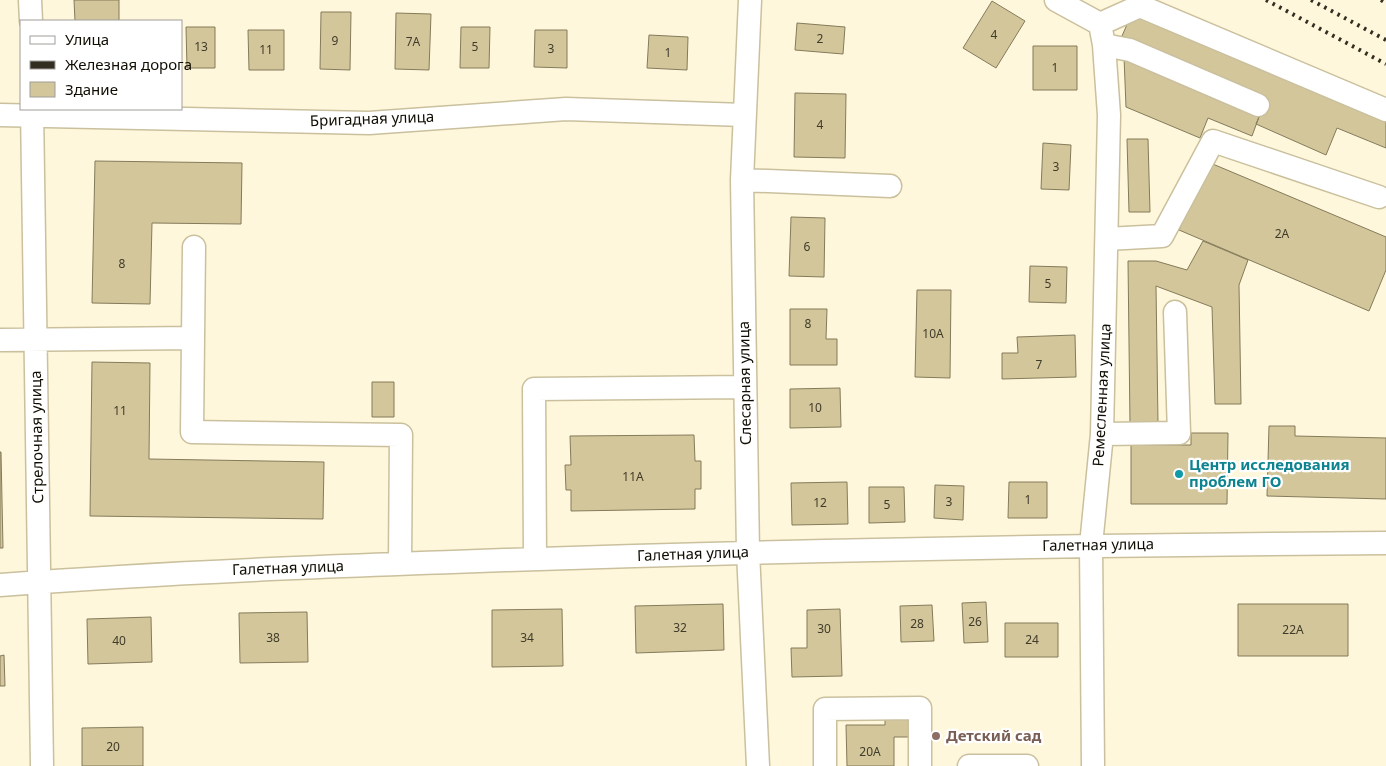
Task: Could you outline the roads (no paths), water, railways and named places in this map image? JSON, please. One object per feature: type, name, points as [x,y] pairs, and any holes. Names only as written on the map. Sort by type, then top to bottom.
[{"type":"street","points":[[30,0],[31,20]]},
{"type":"street","name":"Слесарная улица","points":[[750,0],[742,180],[748,552],[758,766]]},
{"type":"street","points":[[1056,0],[1100,24],[1140,6],[1386,110]]},
{"type":"street","name":"Ремесленная улица","points":[[1093,766],[1091,545],[1102,434],[1108,239],[1109,115],[1104,45],[1100,24]]},
{"type":"street","points":[[1104,45],[1130,50],[1258,105]]},
{"type":"street","name":"Бригадная улица","points":[[0,115],[32,112],[369,122],[566,109],[744,115]]},
{"type":"street","name":"Стрелочная улица","points":[[32,112],[42,766]]},
{"type":"street","points":[[1108,239],[1162,236],[1213,141],[1379,197]]},
{"type":"street","points":[[742,180],[890,186]]},
{"type":"street","points":[[194,248],[192,432],[401,435],[400,564]]},
{"type":"street","points":[[1102,434],[1179,432],[1175,312]]},
{"type":"street","points":[[0,340],[193,338]]},
{"type":"street","points":[[536,559],[534,389],[745,387]]},
{"type":"street","name":"Галетная улица","points":[[0,585],[256,569],[748,552],[1091,545],[1386,543]]},
{"type":"street","points":[[825,766],[825,709],[920,708],[920,766]]},
{"type":"street","points":[[969,766],[1026,766]]},
{"type":"railway","points":[[1266,0],[1386,64]]},
{"type":"railway","points":[[1311,0],[1386,40]]},
{"type":"railway","points":[[1381,0],[1386,3]]},
{"type":"place","name":"Центр исследования проблем ГО","points":[[1179,474]]},
{"type":"place","name":"Детский сад","points":[[936,736]]}]
